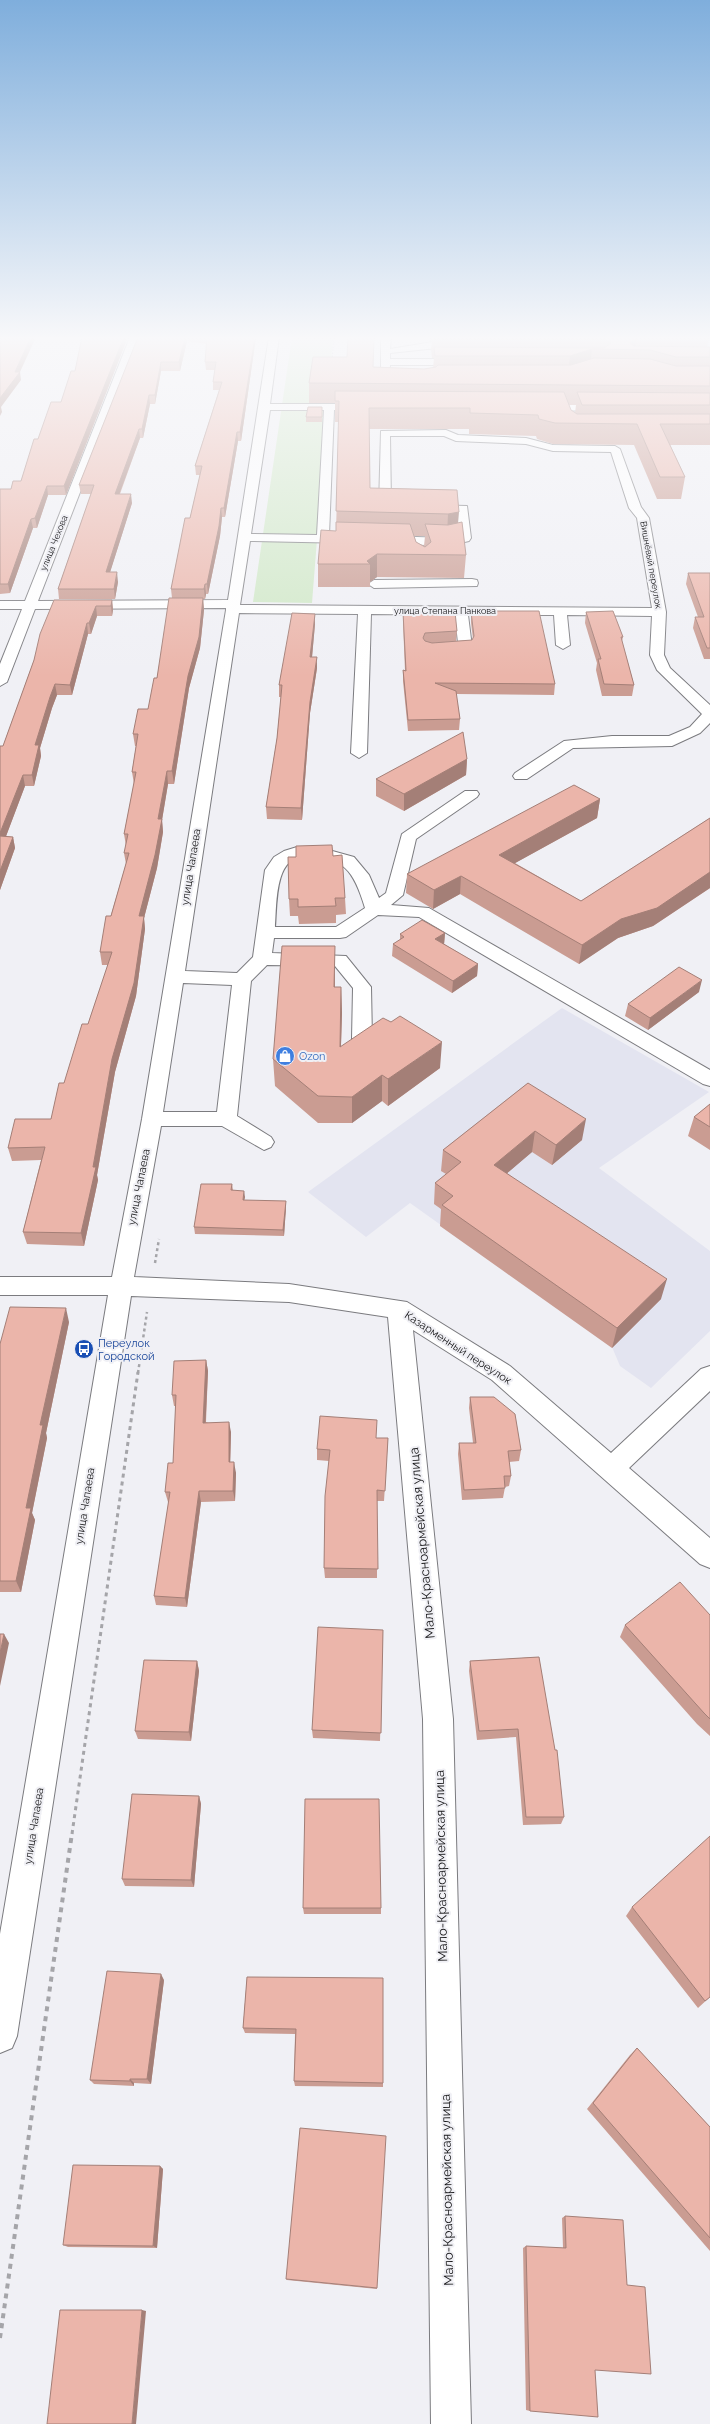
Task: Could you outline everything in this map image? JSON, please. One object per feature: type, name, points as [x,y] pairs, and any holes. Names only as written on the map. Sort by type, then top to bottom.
[{"type":"street","name":"улица Чехова","points":[[0,682],[91,450]]},
{"type":"street","name":"улица Чапаева","points":[[0,2036],[120,1286],[152,1119],[173,977],[258,450]]},
{"type":"street","points":[[323,539],[327,450]]},
{"type":"street","name":"Вишнёвый переулок","points":[[385,450],[385,507],[463,508],[465,538],[447,542],[414,540]]},
{"type":"street","name":"Вишнёвый переулок","points":[[615,450],[634,508],[643,518],[659,612],[657,654],[664,670],[710,713]]},
{"type":"street","points":[[244,537],[361,539]]},
{"type":"street","points":[[376,540],[414,540],[419,552]]},
{"type":"street","points":[[374,584],[424,578],[472,583]]},
{"type":"street","name":"улица Степана Панкова","points":[[0,605],[232,606],[365,610],[659,612]]},
{"type":"street","points":[[359,753],[365,610]]},
{"type":"street","points":[[431,648],[466,648],[461,611]]},
{"type":"street","points":[[560,611],[563,645]]},
{"type":"street","points":[[521,776],[569,744],[612,741],[672,741],[695,730],[710,713]]},
{"type":"street","points":[[266,932],[340,933],[394,895],[408,837],[471,794]]},
{"type":"street","points":[[226,1120],[242,979],[262,959],[273,870],[281,859],[296,852],[333,854],[351,862],[365,881],[374,910]]},
{"type":"street","points":[[374,910],[423,912],[710,1079]]},
{"type":"street","points":[[262,959],[340,960],[362,987],[362,1039]]},
{"type":"street","points":[[173,977],[242,979]]},
{"type":"street","points":[[152,1119],[226,1120],[264,1142]]},
{"type":"street","name":"Казарменный переулок","points":[[0,1286],[120,1286],[289,1293],[399,1309],[500,1374],[710,1555]]},
{"type":"street","name":"Мало-Красноармейская улица","points":[[399,1309],[438,1719],[451,2424]]},
{"type":"street","points":[[612,1469],[710,1376]]},
{"type":"path","points":[[0,2338],[151,1287],[160,1234]]},
{"type":"shaded area","points":[[562,1008],[709,1092],[599,1168],[710,1251],[710,1331],[651,1388],[620,1366],[612,1347],[410,1203],[366,1237],[308,1192]]},
{"type":"green space","points":[[275,450],[324,450],[312,603],[253,602]]},
{"type":"building","points":[[31,450],[78,450],[64,486],[47,486],[35,518],[31,519],[8,584],[0,584],[0,489],[11,489],[13,481],[21,481]]},
{"type":"building","points":[[93,450],[131,450],[115,494],[131,494],[106,572],[117,572],[114,589],[58,589],[94,485],[79,485]]},
{"type":"building","points":[[200,450],[234,450],[224,508],[221,508],[219,526],[207,584],[205,584],[204,589],[171,589],[185,518],[190,518],[202,466],[195,466]]},
{"type":"building","points":[[338,450],[370,450],[370,488],[457,490],[459,512],[448,514],[336,511]]},
{"type":"building","points":[[648,450],[672,450],[685,477],[660,477]]},
{"type":"building","points":[[336,522],[410,524],[416,542],[425,547],[431,542],[425,524],[448,525],[462,522],[466,555],[377,554],[367,561],[370,564],[318,564],[321,530],[336,531]]},
{"type":"building","points":[[688,573],[710,573],[710,648],[707,648],[695,617],[704,617]]},
{"type":"building","points":[[169,598],[203,598],[199,637],[188,676],[172,771],[167,771],[158,819],[162,819],[155,855],[139,916],[144,916],[134,983],[112,1059],[93,1167],[96,1167],[81,1233],[23,1232],[45,1147],[8,1148],[15,1119],[51,1119],[59,1083],[64,1083],[82,1024],[88,1024],[112,952],[100,952],[106,916],[111,916],[129,853],[124,853],[128,834],[124,834],[136,772],[132,772],[138,734],[133,734],[138,709],[148,709],[154,678],[157,678]]},
{"type":"building","points":[[54,600],[112,600],[111,606],[96,606],[89,623],[87,623],[70,685],[55,684],[35,745],[39,745],[32,775],[23,775],[0,833],[0,746],[3,746],[34,660],[40,634]]},
{"type":"building","points":[[539,611],[555,684],[435,683],[456,691],[460,719],[408,720],[403,670],[406,671],[403,612],[455,612],[457,631],[425,633],[423,638],[425,641],[432,643],[472,640],[474,636],[471,612]]},
{"type":"building","points":[[613,611],[623,637],[621,637],[634,685],[604,684],[598,659],[601,659],[586,612]]},
{"type":"building","points":[[292,613],[315,614],[310,657],[317,657],[310,702],[301,808],[266,807],[277,738],[282,685],[279,685]]},
{"type":"building","points":[[463,732],[467,759],[404,794],[376,779]]},
{"type":"building","points":[[574,785],[600,799],[499,855],[581,901],[710,818],[710,872],[657,908],[621,919],[582,945],[461,876],[434,890],[407,874]]},
{"type":"building","points":[[0,836],[13,837],[0,871]]},
{"type":"building","points":[[332,845],[333,856],[342,855],[345,898],[335,898],[336,906],[298,907],[298,899],[289,899],[288,857],[296,857],[296,846]]},
{"type":"building","points":[[422,920],[445,933],[435,939],[478,964],[453,981],[393,944],[404,937],[400,934]]},
{"type":"building","points":[[282,946],[335,946],[334,987],[341,987],[340,1047],[383,1018],[391,1022],[400,1016],[442,1042],[388,1079],[382,1075],[352,1097],[318,1096],[273,1059]]},
{"type":"building","points":[[679,967],[702,980],[650,1018],[628,1004]]},
{"type":"building","points":[[528,1083],[586,1119],[556,1145],[535,1131],[494,1165],[667,1279],[617,1328],[442,1205],[453,1196],[435,1183],[461,1162],[443,1150]]},
{"type":"building","points":[[710,1104],[710,1127],[694,1117]]},
{"type":"building","points":[[201,1184],[232,1184],[231,1190],[244,1191],[243,1200],[286,1201],[283,1230],[194,1227]]},
{"type":"building","points":[[10,1307],[66,1308],[40,1425],[43,1425],[26,1508],[31,1508],[16,1581],[0,1581],[0,1344]]},
{"type":"building","points":[[206,1360],[203,1423],[229,1422],[229,1462],[234,1462],[233,1491],[199,1491],[185,1598],[154,1596],[170,1492],[165,1492],[168,1463],[173,1463],[176,1395],[172,1395],[174,1361]]},
{"type":"building","points":[[470,1397],[494,1397],[515,1414],[521,1450],[508,1451],[511,1476],[504,1476],[505,1488],[464,1490],[459,1443],[476,1443]]},
{"type":"building","points":[[320,1416],[377,1420],[376,1438],[388,1438],[385,1491],[377,1490],[378,1569],[324,1568],[325,1496],[330,1450],[317,1449]]},
{"type":"building","points":[[680,1582],[710,1615],[710,1719],[625,1625]]},
{"type":"building","points":[[318,1627],[383,1630],[381,1733],[312,1730]]},
{"type":"building","points":[[0,1634],[4,1634],[0,1653]]},
{"type":"building","points":[[539,1657],[555,1750],[557,1750],[564,1817],[526,1817],[518,1729],[479,1731],[470,1661]]},
{"type":"building","points":[[144,1660],[197,1661],[189,1732],[135,1731]]},
{"type":"building","points":[[132,1794],[199,1796],[191,1880],[122,1879]]},
{"type":"building","points":[[305,1799],[379,1799],[381,1908],[303,1908]]},
{"type":"building","points":[[710,1836],[710,1997],[705,2001],[632,1907]]},
{"type":"building","points":[[107,1971],[161,1974],[147,2079],[130,2079],[130,2081],[90,2080]]},
{"type":"building","points":[[247,1977],[383,1978],[383,2083],[294,2081],[296,2029],[243,2028]]},
{"type":"building","points":[[637,2048],[710,2127],[710,2238],[593,2103]]},
{"type":"building","points":[[300,2128],[386,2136],[377,2288],[286,2279]]},
{"type":"building","points":[[73,2165],[160,2166],[153,2246],[63,2245]]},
{"type":"building","points":[[565,2216],[623,2220],[627,2285],[645,2287],[651,2374],[595,2370],[598,2417],[530,2411],[526,2246],[566,2248]]},
{"type":"building","points":[[60,2310],[142,2310],[132,2424],[47,2424]]},
{"type":"place","name":"Ozon","points":[[285,1056]]},
{"type":"place","name":"Переулок Городской","points":[[84,1349]]}]
